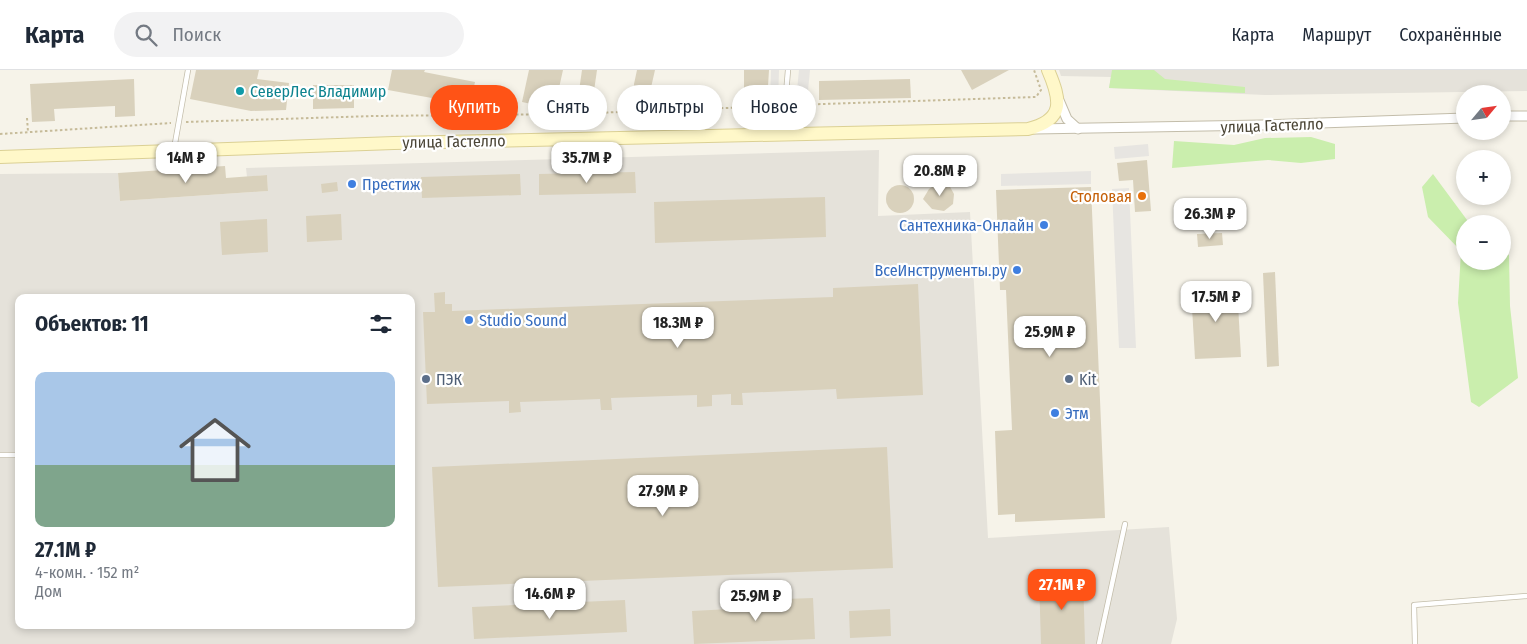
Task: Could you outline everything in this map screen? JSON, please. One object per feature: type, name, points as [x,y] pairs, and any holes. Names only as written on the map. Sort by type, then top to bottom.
[{"type":"main road","points":[[1048,70],[1056,93]]},
{"type":"main road","name":"улица Гастелло","points":[[0,157],[174,149],[1028,129],[1049,122],[1054,115],[1057,104],[1056,93]]},
{"type":"street","points":[[1056,93],[1067,119],[1078,129]]},
{"type":"street","points":[[1511,116],[1527,116]]},
{"type":"street","name":"улица Гастелло","points":[[1028,129],[1262,125],[1456,118]]},
{"type":"lane","points":[[174,149],[188,70]]},
{"type":"lane","points":[[787,85],[788,70]]},
{"type":"lane","points":[[789,130],[790,134]]},
{"type":"lane","points":[[0,455],[15,454]]},
{"type":"lane","points":[[1099,644],[1125,524]]},
{"type":"lane","points":[[1416,644],[1414,605],[1527,596]]},
{"type":"path","points":[[816,105],[1036,97],[1040,90],[1034,70]]},
{"type":"path","points":[[0,134],[179,122],[374,116],[510,116],[732,108]]},
{"type":"path","points":[[27,118],[28,132]]},
{"type":"shaded area","points":[[771,70],[779,70],[779,85],[771,85]]},
{"type":"shaded area","points":[[799,70],[810,70],[809,85],[798,85]]},
{"type":"shaded area","points":[[1059,70],[1527,70],[1527,91],[1511,91],[1511,85],[1456,85],[1456,92],[1265,95],[1109,88],[1111,77],[1061,76]]},
{"type":"shaded area","points":[[1148,144],[1149,156],[1115,159],[1114,147]]},
{"type":"shaded area","points":[[879,150],[878,216],[970,212],[988,538],[1169,527],[1177,619],[1171,644],[0,644],[0,174],[118,173],[120,201],[268,191],[267,175],[247,177],[246,168]]},
{"type":"shaded area","points":[[1091,171],[1091,184],[1001,186],[1001,174]]},
{"type":"shaded area","points":[[1129,188],[1136,348],[1119,348],[1112,189]]},
{"type":"green space","points":[[1112,70],[1154,70],[1165,79],[1245,87],[1245,93],[1109,88]]},
{"type":"green space","points":[[1311,137],[1335,144],[1335,159],[1301,163],[1268,160],[1172,168],[1174,141],[1234,145],[1265,138]]},
{"type":"green space","points":[[1433,174],[1463,215],[1456,215],[1456,246],[1428,217],[1422,187]]},
{"type":"green space","points":[[1460,270],[1509,270],[1510,306],[1518,378],[1479,407],[1471,402],[1458,303]]},
{"type":"building","name":"СеверЛес Владимир","points":[[196,70],[259,70],[257,79],[289,83],[286,110],[251,111],[190,99]]},
{"type":"building","points":[[392,70],[425,70],[424,72],[475,82],[474,85],[430,85],[430,98],[388,90]]},
{"type":"building","points":[[529,70],[563,70],[560,85],[528,85],[528,103],[522,102]]},
{"type":"building","points":[[582,70],[597,70],[595,85],[580,85]]},
{"type":"building","points":[[637,70],[655,70],[652,85],[634,84]]},
{"type":"building","points":[[744,70],[769,70],[768,85],[744,85]]},
{"type":"building","points":[[961,70],[1009,70],[972,90]]},
{"type":"building","points":[[134,79],[135,116],[115,117],[115,106],[54,109],[55,121],[32,122],[30,84]]},
{"type":"building","points":[[910,79],[911,98],[819,100],[819,81]]},
{"type":"building","points":[[313,85],[354,85],[354,108],[313,109]]},
{"type":"building","name":"Столовая","points":[[1147,160],[1151,211],[1135,212],[1133,180],[1119,181],[1117,163]]},
{"type":"building","points":[[225,166],[226,178],[267,175],[268,191],[120,201],[118,173]]},
{"type":"building","points":[[635,172],[636,193],[539,195],[539,174]]},
{"type":"building","points":[[520,174],[521,195],[422,198],[421,177]]},
{"type":"building","points":[[337,182],[338,191],[322,193],[321,184]]},
{"type":"building","points":[[938,183],[949,185],[954,194],[953,204],[944,211],[932,209],[923,199],[929,189]]},
{"type":"building","points":[[900,185],[910,189],[914,199],[910,209],[900,213],[890,209],[886,199],[890,189]]},
{"type":"building","points":[[1091,187],[1105,518],[1015,522],[1015,514],[998,515],[995,431],[1012,430],[1006,290],[1000,290],[996,190]]},
{"type":"building","points":[[825,197],[826,237],[655,243],[654,202]]},
{"type":"building","points":[[341,214],[342,240],[307,242],[306,216]]},
{"type":"building","points":[[267,219],[268,252],[222,255],[220,222]]},
{"type":"building","points":[[1222,233],[1223,245],[1198,247],[1197,234]]},
{"type":"building","points":[[1275,272],[1279,366],[1267,367],[1263,273]]},
{"type":"building","points":[[918,284],[923,395],[837,399],[836,389],[742,393],[743,405],[731,405],[731,394],[712,395],[712,406],[697,407],[697,395],[611,398],[612,410],[601,410],[600,399],[520,402],[521,412],[509,413],[509,401],[427,404],[423,312],[435,312],[434,293],[445,292],[445,304],[452,304],[452,311],[833,297],[833,288]]},
{"type":"building","points":[[1237,287],[1241,357],[1195,359],[1191,290]]},
{"type":"building","points":[[887,447],[893,568],[438,587],[432,467]]},
{"type":"building","points":[[1083,577],[1085,644],[1041,644],[1039,578]]},
{"type":"building","points":[[813,598],[815,639],[694,644],[692,611],[730,609],[730,601]]},
{"type":"building","points":[[625,600],[627,632],[474,639],[472,607]]},
{"type":"building","points":[[890,609],[891,636],[850,638],[849,611]]},
{"type":"place","name":"СеверЛес Владимир","points":[[240,91]]},
{"type":"place","name":"Престиж","points":[[352,184]]},
{"type":"place","name":"Столовая","points":[[1142,196]]},
{"type":"place","name":"Сантехника-Онлайн","points":[[1044,225]]},
{"type":"place","name":"ВсеИнструменты.ру","points":[[1017,270]]},
{"type":"place","name":"Studio Sound","points":[[469,320]]},
{"type":"place","name":"ПЭК","points":[[426,379]]},
{"type":"place","name":"Kit","points":[[1069,379]]},
{"type":"place","name":"Этм","points":[[1055,413]]}]
